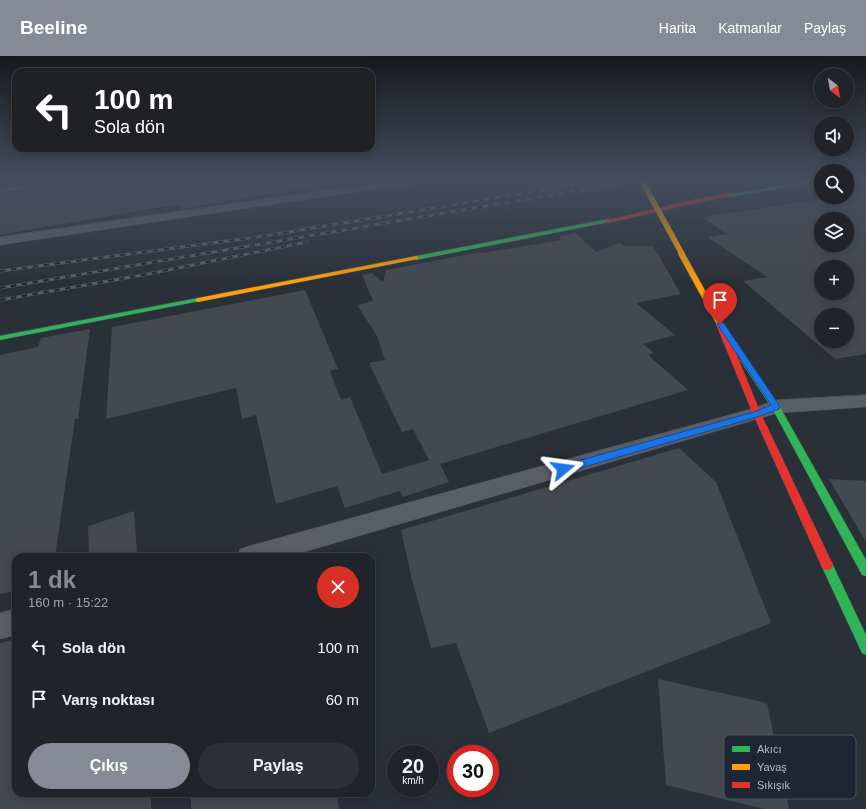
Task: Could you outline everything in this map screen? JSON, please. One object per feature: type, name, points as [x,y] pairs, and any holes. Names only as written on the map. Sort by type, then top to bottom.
[{"type":"street","points":[[0,241],[183,214]]},
{"type":"street","points":[[0,338],[637,214]]},
{"type":"street","points":[[660,214],[720,324],[776,407],[866,571]]},
{"type":"street","points":[[720,324],[757,414],[866,649]]},
{"type":"street","points":[[263,553],[757,414],[776,407],[866,401]]},
{"type":"street","points":[[0,626],[12,623]]},
{"type":"building","points":[[0,214],[120,214],[0,235]]},
{"type":"building","points":[[721,214],[814,214],[814,252],[854,252],[854,214],[866,214],[866,354],[835,359],[822,348],[854,348],[854,308],[814,308],[814,341],[743,281],[767,277],[707,237],[727,234],[702,217]]},
{"type":"building","points":[[576,233],[596,252],[619,243],[624,246],[653,246],[681,294],[636,303],[675,335],[643,344],[654,353],[648,355],[688,390],[440,464],[449,482],[403,497],[400,491],[345,508],[337,486],[276,504],[256,415],[242,419],[236,388],[106,419],[112,327],[305,290],[338,369],[330,371],[341,400],[350,397],[382,474],[429,460],[413,429],[402,432],[369,363],[385,360],[377,336],[357,305],[373,301],[362,275],[372,273],[383,282],[386,270],[480,252],[483,253],[562,240],[558,237]]},
{"type":"building","points":[[90,329],[78,419],[75,419],[56,553],[12,553],[12,591],[0,594],[0,355],[38,347],[41,338]]},
{"type":"building","points":[[679,448],[716,482],[771,623],[489,733],[456,643],[431,648],[411,576],[401,530]]},
{"type":"building","points":[[829,479],[866,481],[866,542]]},
{"type":"building","points":[[134,511],[137,552],[89,553],[88,526]]},
{"type":"building","points":[[12,640],[12,797],[151,797],[151,809],[0,809],[0,643]]},
{"type":"building","points":[[658,679],[767,703],[774,735],[724,735],[724,799],[787,799],[789,809],[764,809],[666,785]]},
{"type":"building","points":[[191,797],[338,797],[339,809],[191,809]]},
{"type":"railway","points":[[0,271],[258,237],[397,214]]},
{"type":"railway","points":[[0,288],[438,214]]},
{"type":"railway","points":[[0,300],[143,275],[307,242]]},
{"type":"traffic: fast","points":[[416,258],[608,221]]},
{"type":"traffic: fast","points":[[0,338],[198,300]]},
{"type":"traffic: fast","points":[[744,360],[776,407],[866,571]]},
{"type":"traffic: fast","points":[[827,565],[866,649]]},
{"type":"traffic: slow","points":[[660,214],[720,324]]},
{"type":"traffic: slow","points":[[198,300],[416,258]]},
{"type":"traffic: jam","points":[[608,221],[638,214]]},
{"type":"traffic: jam","points":[[720,324],[757,414],[827,565]]},
{"type":"route","points":[[563,469],[757,414],[776,407],[720,324]]}]
